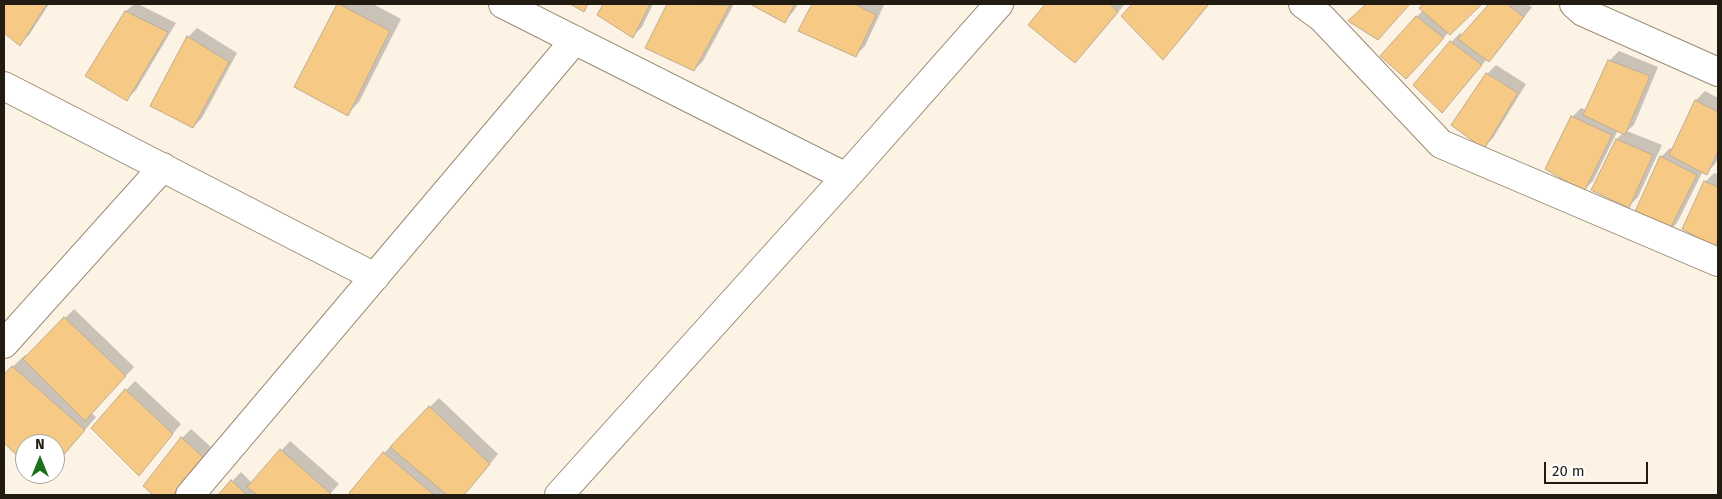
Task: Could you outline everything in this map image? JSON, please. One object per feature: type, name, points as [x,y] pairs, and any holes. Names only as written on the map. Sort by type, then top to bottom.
[{"type":"street","points":[[503,4],[846,177]]},
{"type":"street","points":[[558,495],[846,177],[999,4]]},
{"type":"street","points":[[1574,4],[1583,12],[1718,72]]},
{"type":"street","points":[[1320,8],[1441,144],[1718,262]]},
{"type":"street","points":[[190,495],[576,40]]},
{"type":"street","points":[[4,86],[375,277]]},
{"type":"street","points":[[4,344],[163,167]]},
{"type":"building","points":[[4,4],[47,4],[20,46],[4,33]]},
{"type":"building","points":[[337,4],[390,31],[348,116],[294,87]]},
{"type":"building","points":[[570,4],[588,4],[584,12]]},
{"type":"building","points":[[603,4],[650,4],[633,38],[597,15]]},
{"type":"building","points":[[667,4],[730,5],[694,71],[645,48]]},
{"type":"building","points":[[750,4],[795,4],[785,23]]},
{"type":"building","points":[[812,4],[855,4],[876,15],[856,57],[798,31]]},
{"type":"building","points":[[1045,4],[1110,4],[1118,12],[1075,63],[1028,25]]},
{"type":"building","points":[[1132,4],[1209,4],[1163,60],[1121,16]]},
{"type":"building","points":[[1366,4],[1410,4],[1378,40],[1348,21]]},
{"type":"building","points":[[1423,4],[1482,4],[1450,35],[1419,8]]},
{"type":"building","points":[[1489,4],[1507,4],[1524,17],[1489,62],[1458,39]]},
{"type":"building","points":[[125,11],[168,32],[127,101],[85,76]]},
{"type":"building","points":[[1416,16],[1444,38],[1406,79],[1380,56]]},
{"type":"building","points":[[187,36],[229,62],[193,128],[150,106]]},
{"type":"building","points":[[1450,41],[1482,65],[1442,113],[1413,85]]},
{"type":"building","points":[[1608,60],[1650,76],[1625,135],[1583,115]]},
{"type":"building","points":[[1486,73],[1518,93],[1484,149],[1451,125]]},
{"type":"building","points":[[1695,100],[1718,112],[1718,151],[1707,175],[1669,155]]},
{"type":"building","points":[[1571,116],[1612,135],[1584,192],[1545,169]]},
{"type":"building","points":[[1616,139],[1653,155],[1629,208],[1591,190]]},
{"type":"building","points":[[1660,156],[1697,175],[1668,233],[1633,216]]},
{"type":"building","points":[[1704,181],[1718,187],[1718,239],[1715,247],[1682,229]]},
{"type":"building","points":[[64,317],[126,376],[85,421],[23,359]]},
{"type":"building","points":[[12,366],[85,430],[65,453],[65,434],[15,434],[15,453],[4,443],[4,374]]},
{"type":"building","points":[[125,389],[173,434],[139,476],[91,428]]},
{"type":"building","points":[[429,406],[490,464],[464,495],[447,495],[390,447]]},
{"type":"building","points":[[181,437],[203,457],[173,495],[153,495],[143,486]]},
{"type":"building","points":[[280,449],[331,494],[257,495],[247,487]]},
{"type":"building","points":[[383,452],[434,495],[352,495],[349,493]]},
{"type":"building","points":[[231,480],[247,495],[218,495]]}]
